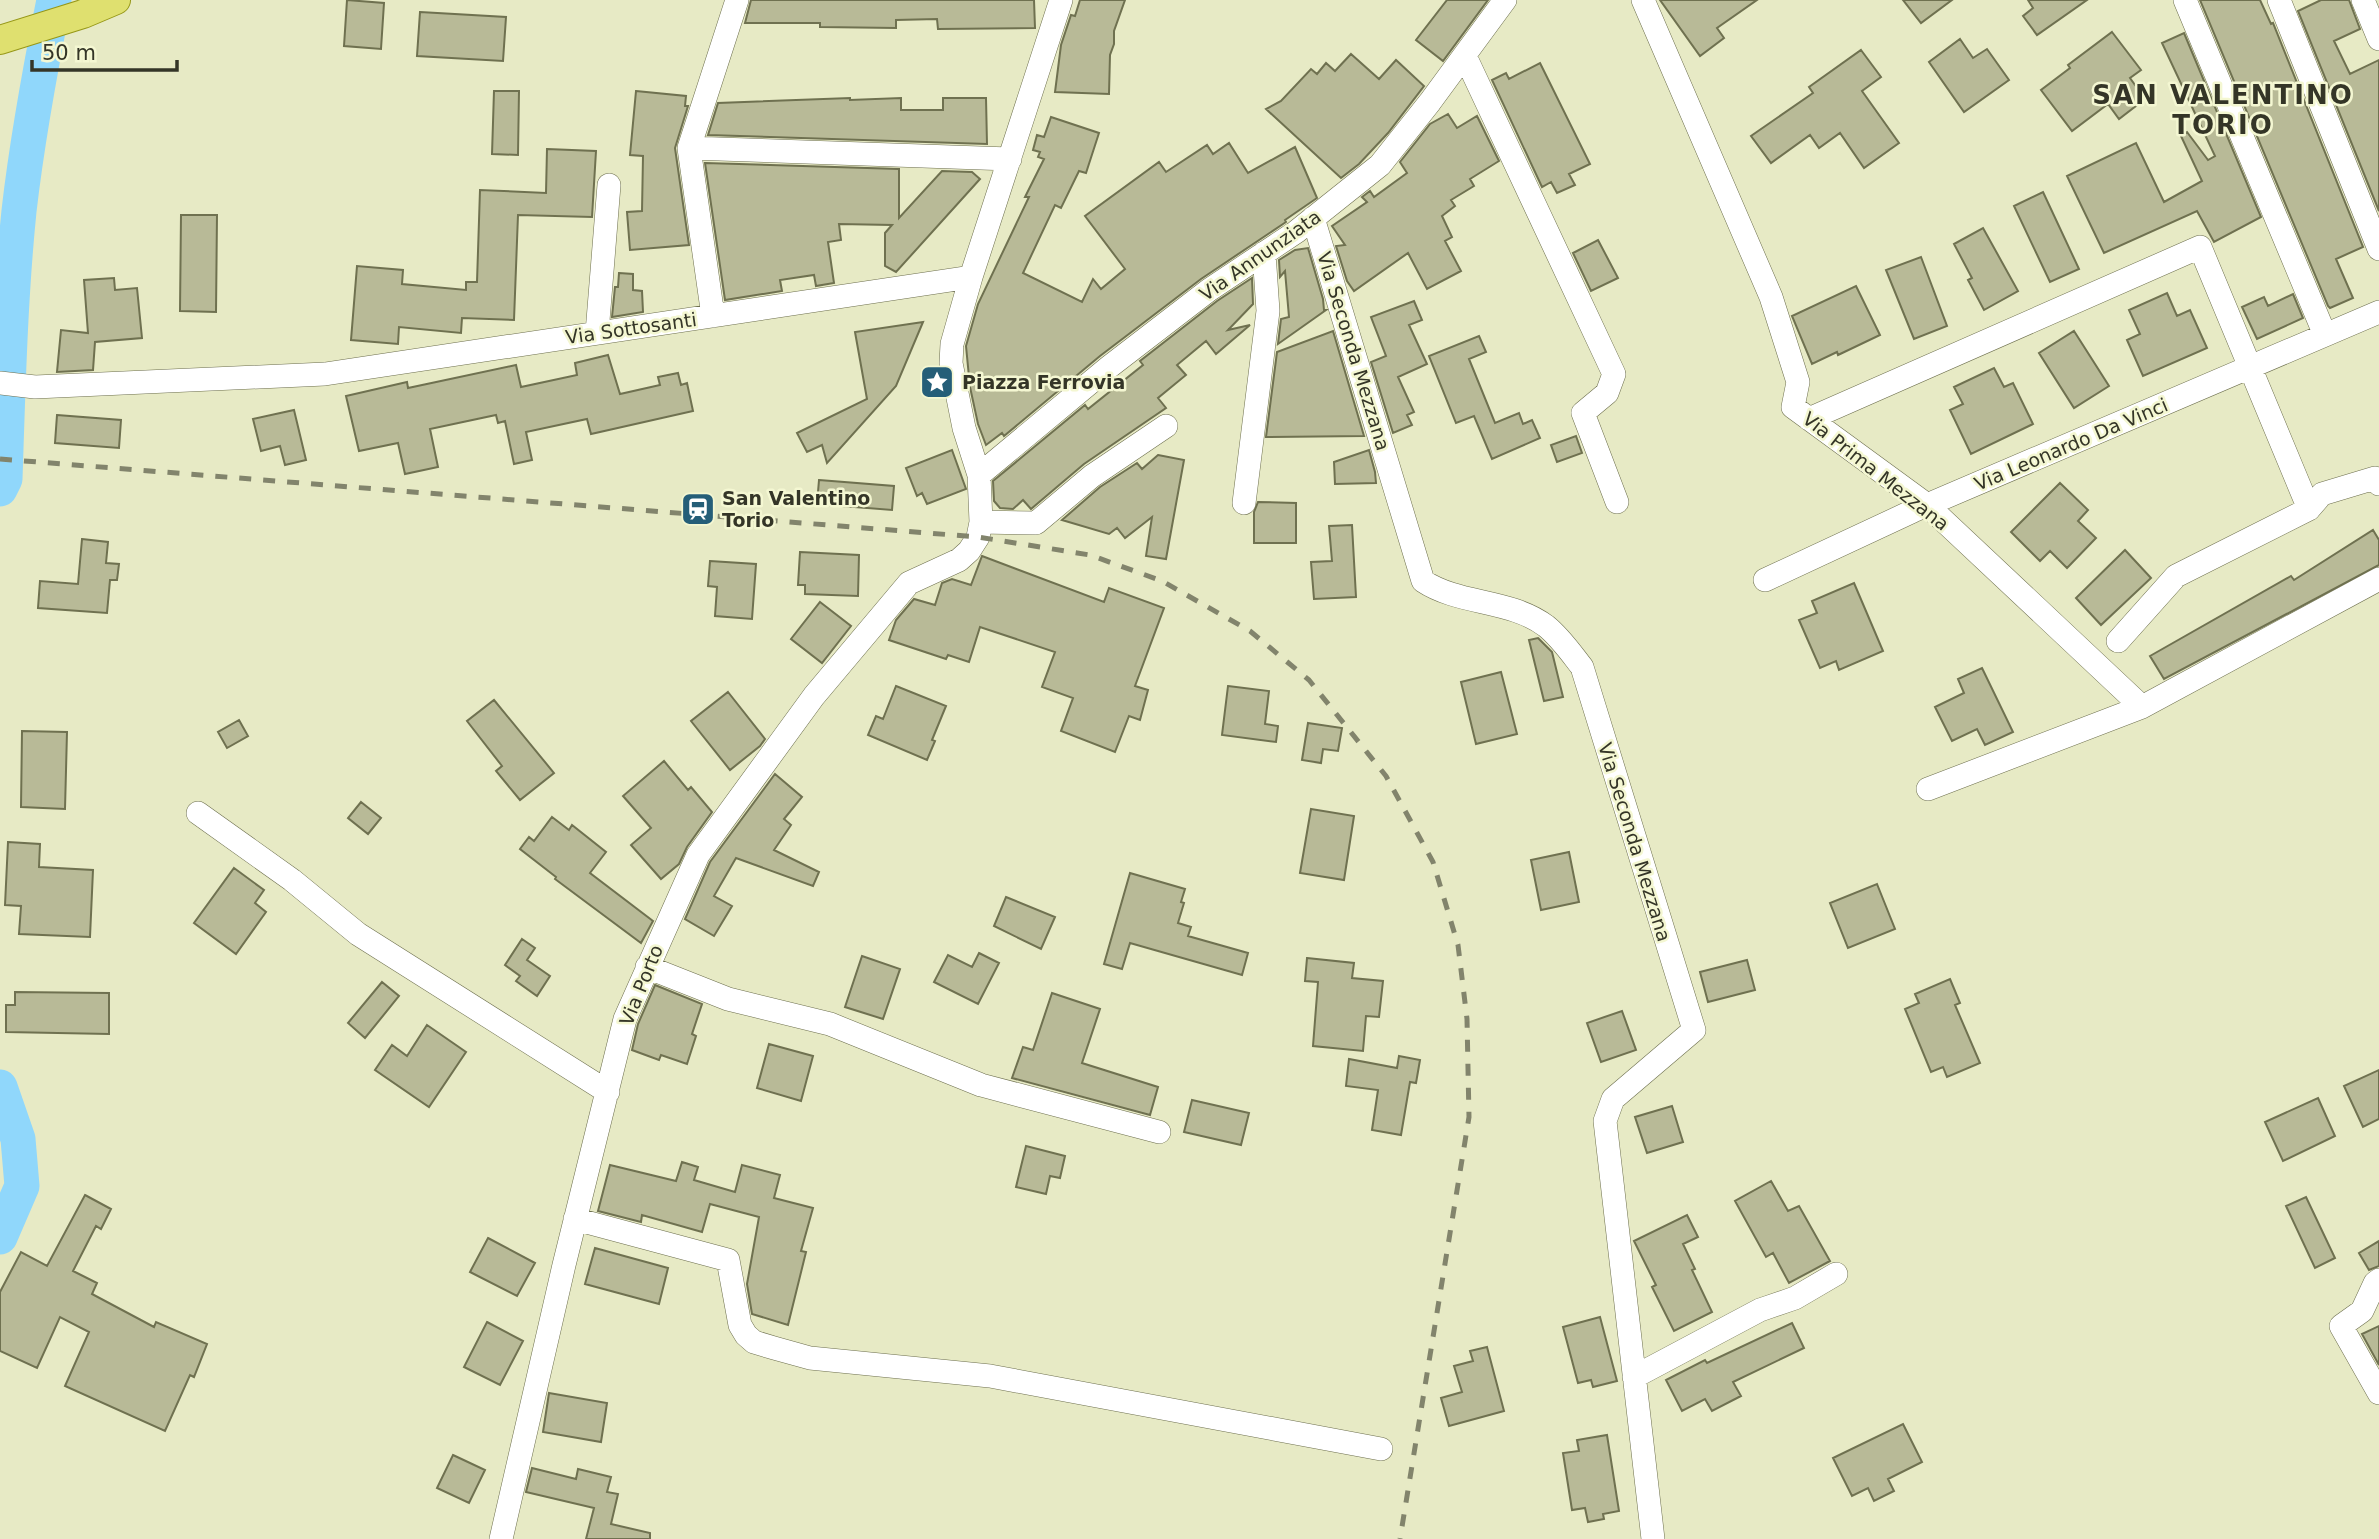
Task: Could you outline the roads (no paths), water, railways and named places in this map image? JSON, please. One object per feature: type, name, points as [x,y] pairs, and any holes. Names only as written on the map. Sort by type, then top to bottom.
[{"type":"main road","points":[[0,40],[34,31],[116,0]]},
{"type":"street","points":[[713,316],[689,148],[737,0]]},
{"type":"street","points":[[1061,0],[971,277],[952,344],[951,363],[964,428],[979,475],[980,529],[1036,523],[1093,476],[1166,426]]},
{"type":"street","name":"Via Annunziata","points":[[979,475],[1109,367],[1209,290],[1313,218],[1380,165],[1505,0]]},
{"type":"street","name":"Via Prima Mezzana","points":[[1643,0],[1771,296],[1798,382],[1793,407],[1927,505],[2142,707]]},
{"type":"street","points":[[2185,0],[2325,335]]},
{"type":"street","points":[[2279,0],[2379,249]]},
{"type":"street","points":[[2363,0],[2379,39]]},
{"type":"street","points":[[1465,56],[1614,374],[1607,393],[1583,413],[1617,502]]},
{"type":"street","points":[[689,148],[1010,159]]},
{"type":"street","points":[[597,333],[609,185]]},
{"type":"street","name":"Via Seconda Mezzana","points":[[1313,218],[1423,581],[1437,590],[1522,613],[1546,625],[1582,667],[1694,1030],[1613,1099],[1605,1121],[1653,1539]]},
{"type":"street","points":[[1809,419],[2200,247],[2248,368],[2309,509]]},
{"type":"street","points":[[1244,503],[1268,311],[1264,253]]},
{"type":"street","name":"Via Sottosanti","points":[[0,383],[35,387],[326,374],[971,277]]},
{"type":"street","name":"Via Leonardo Da Vinci","points":[[1765,580],[1927,505],[2379,312]]},
{"type":"street","points":[[2118,641],[2176,576],[2309,509],[2322,494],[2375,478],[2379,484]]},
{"type":"street","name":"Via Porto","points":[[500,1539],[625,1019],[698,855],[814,696],[909,583],[959,560],[969,551],[980,529]]},
{"type":"street","points":[[1928,789],[2142,707],[2379,579]]},
{"type":"street","points":[[198,813],[292,880],[358,934],[608,1092]]},
{"type":"street","points":[[648,967],[728,999],[830,1024],[981,1085],[1159,1132]]},
{"type":"street","points":[[575,1219],[728,1260],[740,1325],[754,1342],[774,1348],[810,1358],[990,1376],[1381,1449]]},
{"type":"street","points":[[1634,1377],[1760,1310],[1795,1298],[1836,1274]]},
{"type":"street","points":[[2379,1280],[2362,1311],[2352,1321],[2341,1326],[2379,1394]]},
{"type":"waterway","points":[[0,489],[5,479],[11,311],[19,211],[34,106],[54,0]]},
{"type":"waterway","points":[[0,1087],[18,1139],[22,1186],[0,1237]]},
{"type":"railway","points":[[0,459],[978,537],[1090,555],[1162,581],[1250,631],[1309,680],[1386,776],[1433,862],[1458,945],[1467,1019],[1469,1117],[1400,1539]]},
{"type":"place","name":"Piazza Ferrovia","points":[[937,382]]},
{"type":"place","name":"San Valentino Torio","points":[[698,509]]},
{"type":"district","name":"SAN VALENTINO TORIO","points":[[2223,110]]}]
